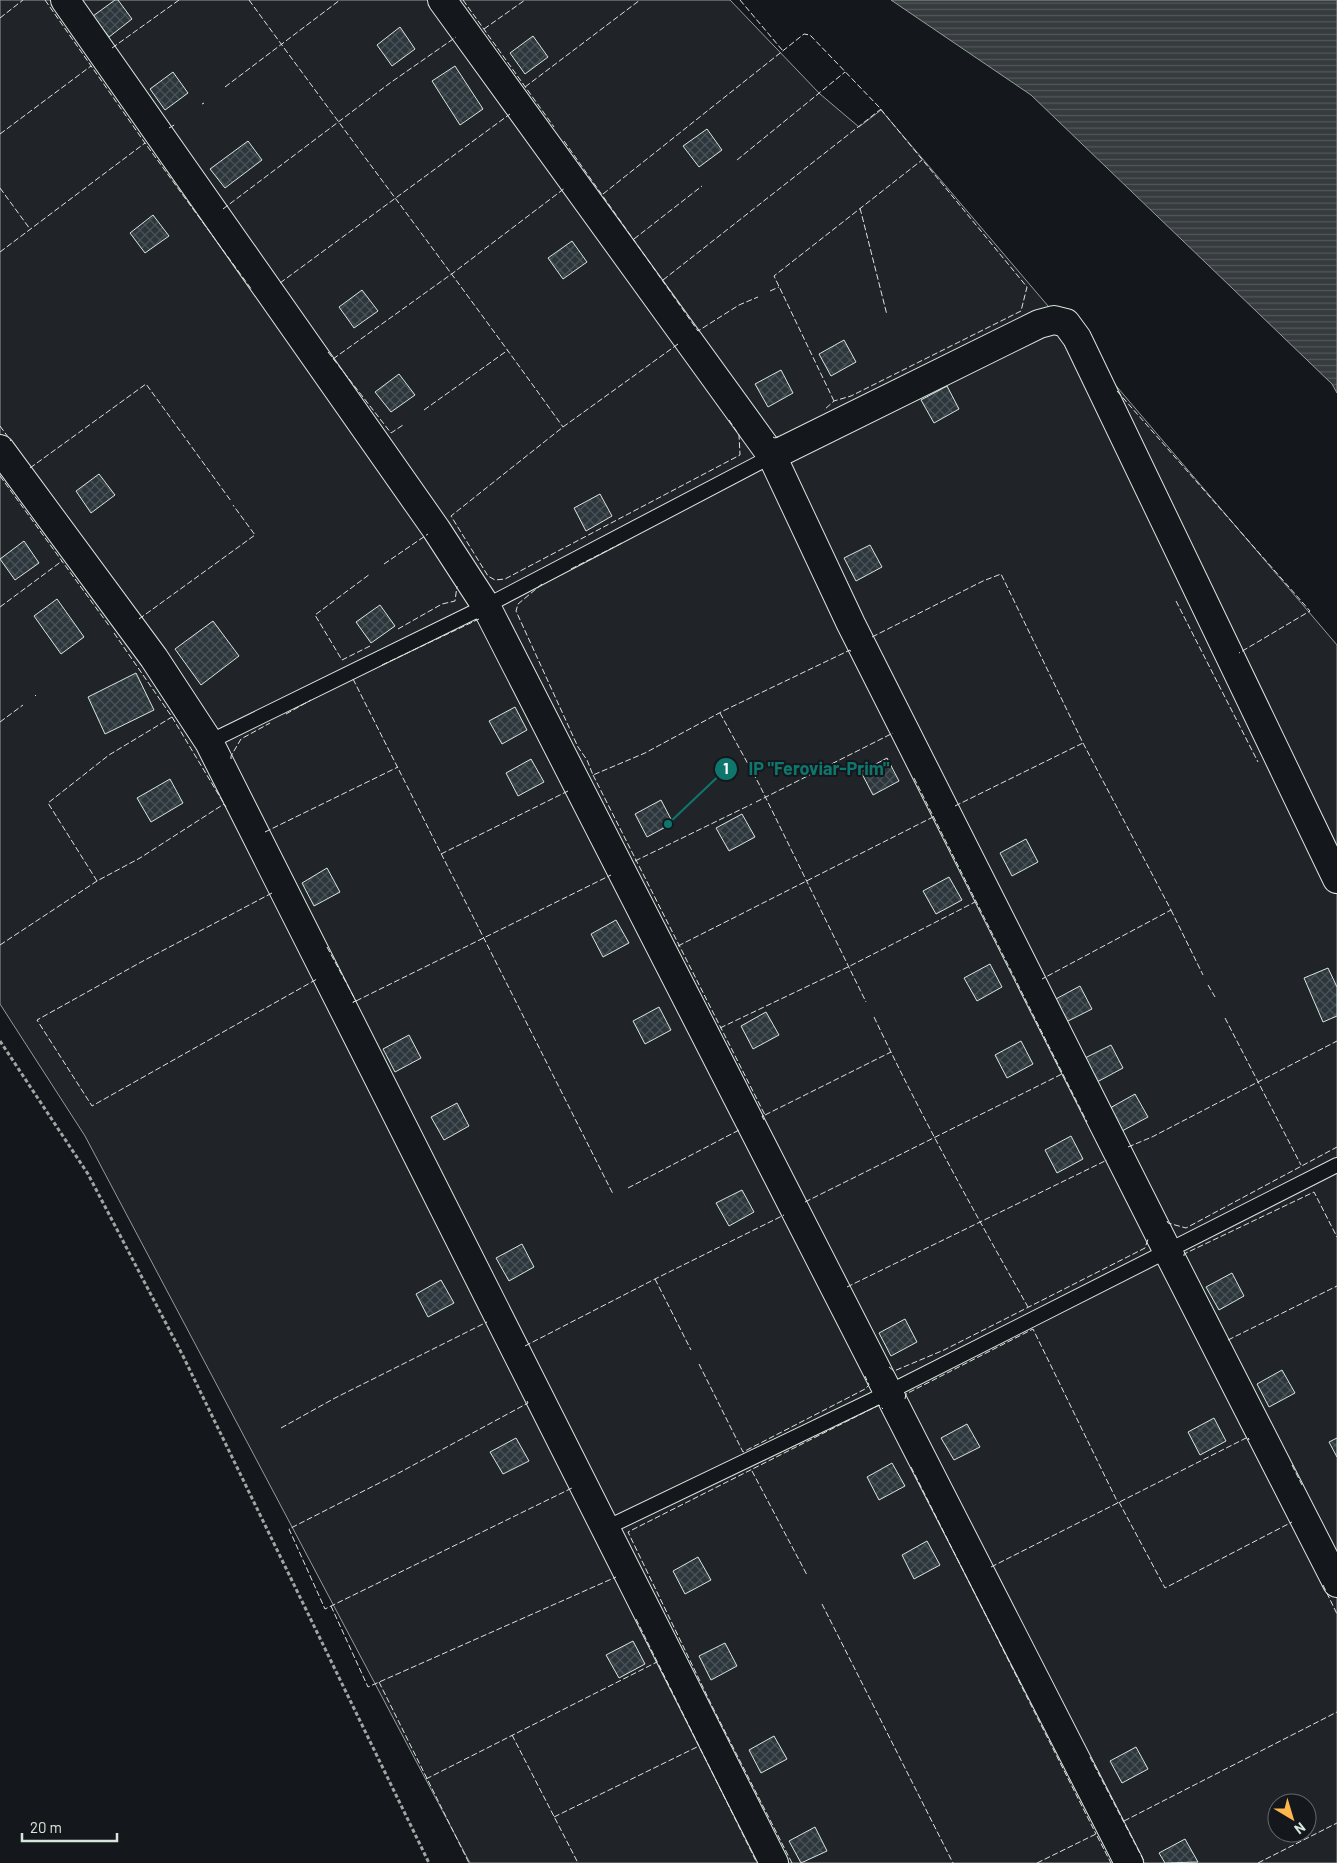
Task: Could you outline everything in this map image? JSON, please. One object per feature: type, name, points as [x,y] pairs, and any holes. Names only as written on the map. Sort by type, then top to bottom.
[{"type":"street","points":[[65,0],[436,529],[486,606],[1129,1863]]},
{"type":"street","points":[[442,0],[772,456],[856,632],[1337,1583]]},
{"type":"street","points":[[772,456],[1040,324],[1054,320],[1066,323],[1077,338],[1337,879]]},
{"type":"street","points":[[0,449],[154,658],[209,742],[774,1863]]},
{"type":"lane","points":[[209,742],[486,606],[772,456]]},
{"type":"lane","points":[[606,1528],[889,1392],[1167,1250],[1337,1166]]},
{"type":"path","points":[[0,1041],[88,1174],[183,1356],[429,1863]]},
{"type":"shaded area","points":[[0,0],[730,0],[820,94],[859,127],[881,110],[1337,645],[1337,1863],[470,1863],[85,1136],[0,1004]]},
{"type":"shaded area","points":[[891,0],[1337,0],[1337,393],[1332,384],[1031,95]]},
{"type":"building","points":[[115,0],[118,0],[132,19],[109,37],[93,16]]},
{"type":"building","points":[[400,27],[415,49],[392,66],[377,45]]},
{"type":"building","points":[[533,36],[548,57],[525,74],[510,53]]},
{"type":"building","points":[[455,66],[483,109],[460,125],[432,81]]},
{"type":"building","points":[[173,72],[188,93],[165,110],[150,89]]},
{"type":"building","points":[[707,129],[722,150],[699,167],[683,146]]},
{"type":"building","points":[[248,141],[262,160],[225,188],[210,169]]},
{"type":"building","points":[[153,215],[169,236],[145,253],[130,233]]},
{"type":"building","points":[[572,241],[587,262],[563,279],[548,258]]},
{"type":"building","points":[[362,290],[378,311],[354,328],[339,307]]},
{"type":"building","points":[[844,340],[856,362],[831,376],[819,354]]},
{"type":"building","points":[[781,370],[793,393],[768,407],[755,384]]},
{"type":"building","points":[[399,374],[415,395],[391,412],[375,392]]},
{"type":"building","points":[[947,386],[959,409],[934,423],[921,400]]},
{"type":"building","points":[[99,474],[115,495],[91,513],[76,491]]},
{"type":"building","points":[[600,494],[612,516],[586,531],[574,508]]},
{"type":"building","points":[[24,541],[39,563],[15,580],[0,559]]},
{"type":"building","points":[[870,545],[882,567],[856,581],[844,558]]},
{"type":"building","points":[[57,599],[84,637],[61,654],[34,616]]},
{"type":"building","points":[[380,605],[395,626],[371,643],[356,622]]},
{"type":"building","points":[[213,621],[239,656],[201,685],[175,649]]},
{"type":"building","points":[[136,673],[154,710],[105,734],[88,697]]},
{"type":"building","points":[[515,707],[527,730],[502,744],[489,721]]},
{"type":"building","points":[[887,758],[899,781],[873,795],[861,772]]},
{"type":"building","points":[[531,759],[544,782],[518,796],[506,773]]},
{"type":"building","points":[[170,779],[183,803],[151,822],[137,798]]},
{"type":"building","points":[[661,800],[673,823],[647,837],[635,814]]},
{"type":"building","points":[[742,814],[755,837],[729,851],[716,828]]},
{"type":"building","points":[[1026,839],[1038,862],[1012,876],[1000,853]]},
{"type":"building","points":[[327,868],[340,892],[314,906],[302,883]]},
{"type":"building","points":[[949,877],[962,900],[936,914],[923,891]]},
{"type":"building","points":[[616,920],[629,943],[603,957],[591,934]]},
{"type":"building","points":[[990,964],[1002,987],[977,1001],[964,978]]},
{"type":"building","points":[[1328,968],[1337,987],[1337,1016],[1323,1022],[1304,978]]},
{"type":"building","points":[[1080,986],[1092,1009],[1066,1022],[1054,1000]]},
{"type":"building","points":[[659,1007],[671,1030],[645,1044],[633,1021]]},
{"type":"building","points":[[766,1012],[779,1035],[753,1049],[741,1026]]},
{"type":"building","points":[[409,1035],[421,1058],[395,1072],[383,1049]]},
{"type":"building","points":[[1021,1041],[1033,1064],[1007,1078],[995,1055]]},
{"type":"building","points":[[1111,1045],[1123,1068],[1097,1082],[1085,1058]]},
{"type":"building","points":[[1135,1094],[1148,1117],[1122,1131],[1110,1108]]},
{"type":"building","points":[[457,1103],[469,1126],[444,1140],[431,1117]]},
{"type":"building","points":[[1071,1136],[1083,1159],[1057,1173],[1045,1150]]},
{"type":"building","points":[[742,1190],[754,1212],[729,1226],[716,1203]]},
{"type":"building","points":[[522,1244],[534,1267],[509,1281],[496,1258]]},
{"type":"building","points":[[1232,1273],[1244,1296],[1219,1310],[1206,1287]]},
{"type":"building","points":[[441,1280],[454,1303],[428,1317],[416,1294]]},
{"type":"building","points":[[905,1319],[917,1342],[891,1356],[879,1333]]},
{"type":"building","points":[[1282,1370],[1295,1393],[1269,1407],[1257,1384]]},
{"type":"building","points":[[1214,1418],[1226,1441],[1200,1455],[1188,1432]]},
{"type":"building","points":[[967,1424],[980,1447],[954,1460],[941,1438]]},
{"type":"building","points":[[516,1438],[529,1461],[503,1474],[490,1452]]},
{"type":"building","points":[[1337,1438],[1337,1457],[1329,1442]]},
{"type":"building","points":[[892,1463],[905,1486],[879,1500],[867,1477]]},
{"type":"building","points":[[927,1541],[940,1565],[914,1579],[902,1555]]},
{"type":"building","points":[[698,1557],[711,1580],[685,1594],[673,1571]]},
{"type":"building","points":[[633,1641],[645,1664],[619,1678],[606,1655]]},
{"type":"building","points":[[725,1643],[737,1666],[711,1680],[699,1656]]},
{"type":"building","points":[[774,1736],[787,1759],[761,1773],[749,1750]]},
{"type":"building","points":[[1136,1747],[1148,1769],[1122,1783],[1110,1761]]},
{"type":"building","points":[[815,1827],[827,1851],[801,1863],[789,1841]]},
{"type":"building","points":[[1185,1839],[1198,1862],[1165,1863],[1159,1853]]},
{"type":"fence","points":[[0,18],[23,0]]},
{"type":"fence","points":[[45,0],[145,143],[252,290]]},
{"type":"fence","points":[[112,48],[179,0]]},
{"type":"fence","points":[[249,0],[563,427]]},
{"type":"fence","points":[[225,87],[340,0]]},
{"type":"fence","points":[[463,0],[554,127]]},
{"type":"fence","points":[[484,29],[525,0]]},
{"type":"fence","points":[[525,87],[640,0]]},
{"type":"fence","points":[[740,0],[783,51]]},
{"type":"fence","points":[[603,194],[804,34],[810,35],[879,107],[1027,287],[1021,311],[851,396],[834,401],[824,410]]},
{"type":"fence","points":[[223,209],[390,83],[456,37]]},
{"type":"fence","points":[[0,134],[91,66]]},
{"type":"fence","points":[[737,160],[845,72]]},
{"type":"fence","points":[[663,280],[881,109]]},
{"type":"fence","points":[[280,283],[510,114]]},
{"type":"fence","points":[[169,128],[176,124]]},
{"type":"fence","points":[[564,141],[698,331],[739,305],[758,297]]},
{"type":"fence","points":[[0,252],[145,143]]},
{"type":"fence","points":[[834,401],[774,276],[922,160]]},
{"type":"fence","points":[[634,239],[702,186]]},
{"type":"fence","points":[[0,188],[30,229]]},
{"type":"fence","points":[[333,359],[453,273],[565,188]]},
{"type":"fence","points":[[860,208],[887,315]]},
{"type":"fence","points":[[770,291],[779,287]]},
{"type":"fence","points":[[678,344],[563,427],[451,516],[488,576],[495,580],[505,579],[740,455],[739,435],[729,420]]},
{"type":"fence","points":[[424,410],[508,350]]},
{"type":"fence","points":[[328,352],[391,433],[403,425]]},
{"type":"fence","points":[[30,468],[146,384],[231,501]]},
{"type":"fence","points":[[1117,391],[1310,611],[1239,653]]},
{"type":"fence","points":[[0,426],[11,441]]},
{"type":"fence","points":[[773,437],[781,435]]},
{"type":"fence","points":[[0,476],[110,627]]},
{"type":"fence","points":[[139,619],[255,535],[233,505]]},
{"type":"fence","points":[[384,564],[428,534]]},
{"type":"fence","points":[[571,569],[624,542]]},
{"type":"fence","points":[[0,607],[62,561]]},
{"type":"fence","points":[[370,574],[315,615],[342,660],[370,646]]},
{"type":"fence","points":[[872,637],[983,581],[1001,574],[1083,743],[1171,910],[1042,979]]},
{"type":"fence","points":[[542,584],[518,604],[516,611],[578,747],[587,760],[593,775],[645,753],[723,711],[850,650],[851,653]]},
{"type":"fence","points":[[398,629],[442,604],[455,601],[457,586]]},
{"type":"fence","points":[[1176,601],[1258,762]]},
{"type":"fence","points":[[382,665],[479,619]]},
{"type":"fence","points":[[114,633],[172,717],[226,807]]},
{"type":"fence","points":[[353,679],[613,1194]]},
{"type":"fence","points":[[286,714],[311,700]]},
{"type":"fence","points":[[0,722],[23,705]]},
{"type":"fence","points":[[720,713],[759,784],[866,1002]]},
{"type":"fence","points":[[97,881],[48,803],[109,755],[172,717]]},
{"type":"fence","points":[[231,759],[241,739],[270,723]]},
{"type":"fence","points":[[756,802],[893,733]]},
{"type":"fence","points":[[955,806],[1083,743]]},
{"type":"fence","points":[[265,832],[398,767]]},
{"type":"fence","points":[[593,775],[765,1115],[762,1116],[764,1120]]},
{"type":"fence","points":[[914,778],[1087,1122]]},
{"type":"fence","points":[[441,854],[568,791]]},
{"type":"fence","points":[[0,945],[97,881],[140,858],[224,804]]},
{"type":"fence","points":[[635,861],[752,804]]},
{"type":"fence","points":[[678,946],[933,817]]},
{"type":"fence","points":[[356,1001],[611,875]]},
{"type":"fence","points":[[272,893],[143,961],[37,1020],[92,1106],[317,979]]},
{"type":"fence","points":[[720,1028],[848,967],[975,902]]},
{"type":"fence","points":[[1171,910],[1203,975]]},
{"type":"fence","points":[[327,947],[356,1001],[353,1002],[354,1005]]},
{"type":"fence","points":[[1208,985],[1215,997]]},
{"type":"fence","points":[[874,1017],[948,1164],[1028,1307]]},
{"type":"fence","points":[[1225,1018],[1301,1165]]},
{"type":"fence","points":[[1128,1147],[1152,1137],[1337,1041]]},
{"type":"fence","points":[[765,1115],[891,1052]]},
{"type":"fence","points":[[805,1202],[1062,1074]]},
{"type":"fence","points":[[628,1188],[741,1129]]},
{"type":"fence","points":[[1167,1221],[1168,1223],[1186,1228],[1337,1147]]},
{"type":"fence","points":[[847,1287],[1107,1160]]},
{"type":"fence","points":[[1184,1256],[1184,1254],[1314,1192],[1337,1237]]},
{"type":"fence","points":[[525,1346],[784,1215]]},
{"type":"fence","points":[[889,1367],[894,1371],[944,1350],[1145,1248],[1148,1239]]},
{"type":"fence","points":[[655,1279],[691,1350]]},
{"type":"fence","points":[[1228,1340],[1337,1286]]},
{"type":"fence","points":[[281,1428],[335,1398],[487,1322]]},
{"type":"fence","points":[[905,1399],[906,1394],[1033,1329],[1118,1503]]},
{"type":"fence","points":[[699,1364],[743,1452],[865,1389],[869,1385],[865,1376]]},
{"type":"fence","points":[[527,1401],[528,1403],[395,1475],[289,1529],[325,1609],[572,1488]]},
{"type":"fence","points":[[792,1863],[713,1708],[628,1532],[879,1405],[883,1409]]},
{"type":"fence","points":[[991,1567],[1248,1437],[1249,1440]]},
{"type":"fence","points":[[1292,1465],[1302,1485]]},
{"type":"fence","points":[[911,1467],[1096,1834]]},
{"type":"fence","points":[[752,1471],[807,1575]]},
{"type":"fence","points":[[1119,1502],[1165,1588],[1292,1522]]},
{"type":"fence","points":[[331,1606],[368,1687],[616,1577]]},
{"type":"fence","points":[[1323,1585],[1337,1614]]},
{"type":"fence","points":[[822,1604],[953,1863]]},
{"type":"fence","points":[[636,1619],[757,1863]]},
{"type":"fence","points":[[426,1779],[657,1662]]},
{"type":"fence","points":[[379,1682],[469,1863]]},
{"type":"fence","points":[[1124,1821],[1337,1712]]},
{"type":"fence","points":[[512,1735],[578,1863]]},
{"type":"fence","points":[[554,1817],[699,1746]]},
{"type":"fence","points":[[1090,1757],[1145,1863]]},
{"type":"fence","points":[[1258,1863],[1337,1823]]},
{"type":"fence","points":[[1037,1863],[1096,1834],[1111,1863]]},
{"type":"place","name":"IP \"Feroviar-Prim\"","points":[[668,824]]}]
